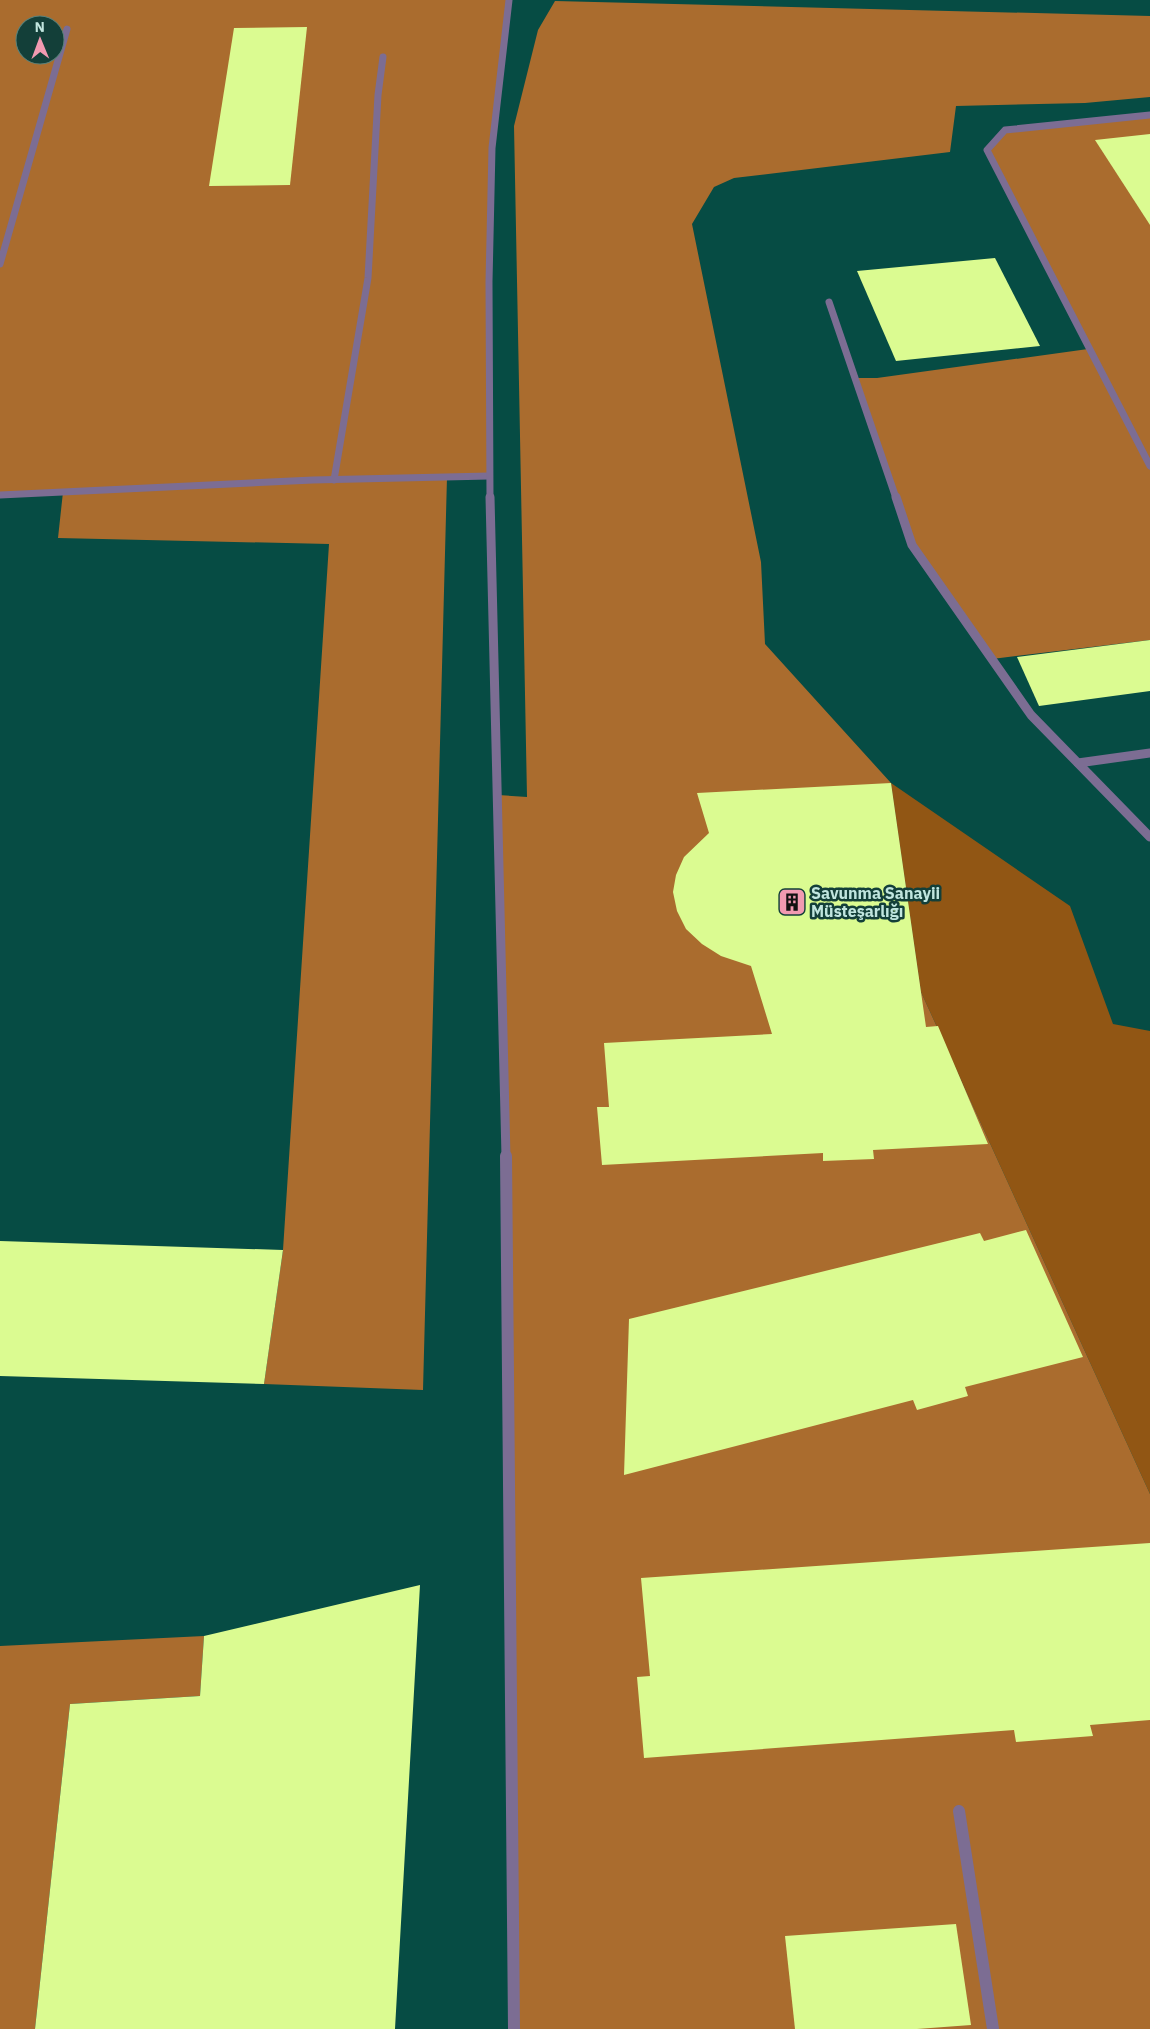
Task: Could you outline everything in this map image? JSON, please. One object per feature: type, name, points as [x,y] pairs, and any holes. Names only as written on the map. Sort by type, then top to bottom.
[{"type":"lane","points":[[509,0],[492,148],[489,282],[489,476],[504,1044],[514,2029]]},
{"type":"lane","points":[[0,264],[67,29]]},
{"type":"lane","points":[[334,480],[368,278],[378,95],[383,57]]},
{"type":"lane","points":[[1150,115],[1005,130],[987,150],[1150,466]]},
{"type":"lane","points":[[829,302],[912,545],[1032,715],[1150,838]]},
{"type":"lane","points":[[0,495],[334,480],[489,476]]},
{"type":"lane","points":[[1078,763],[1150,753]]},
{"type":"lane","points":[[959,1811],[993,2029]]},
{"type":"shaded area","points":[[0,0],[509,0],[492,148],[489,476],[447,477],[423,1390],[264,1384],[283,1250],[329,544],[58,538],[63,492],[0,495]]},
{"type":"shaded area","points":[[555,1],[1150,16],[1150,97],[1085,103],[956,106],[950,152],[734,178],[714,187],[692,224],[761,562],[765,644],[891,783],[921,992],[1150,1494],[1150,2029],[514,2029],[498,795],[527,797],[514,126],[538,30]]},
{"type":"shaded area","points":[[1150,115],[1150,640],[992,659],[912,545],[855,378],[877,378],[1088,349],[987,150],[1005,130]]},
{"type":"shaded area","points":[[891,783],[1070,906],[1113,1024],[1150,1031],[1150,1494],[921,992]]},
{"type":"shaded area","points":[[204,1636],[200,1696],[70,1704],[35,2029],[0,2029],[0,1646]]},
{"type":"building","points":[[307,27],[290,185],[209,186],[234,28]]},
{"type":"building","points":[[1150,134],[1150,225],[1095,140]]},
{"type":"building","points":[[995,258],[1040,346],[896,361],[857,271]]},
{"type":"building","points":[[1150,640],[1150,691],[1039,706],[1017,657]]},
{"type":"building","points":[[891,783],[926,1027],[938,1026],[988,1144],[873,1150],[874,1159],[823,1161],[823,1153],[602,1165],[597,1107],[609,1107],[604,1043],[772,1034],[751,966],[721,956],[702,944],[686,929],[677,911],[673,892],[676,875],[684,857],[709,833],[697,793]]},
{"type":"building","points":[[1026,1230],[1083,1357],[965,1387],[968,1396],[917,1410],[913,1400],[624,1475],[629,1319],[980,1233],[984,1241]]},
{"type":"building","points":[[0,1241],[283,1250],[264,1384],[0,1376]]},
{"type":"building","points":[[1150,1543],[1150,1720],[1090,1725],[1093,1736],[1016,1742],[1014,1730],[644,1758],[637,1677],[650,1676],[641,1578]]},
{"type":"building","points":[[420,1585],[395,2029],[35,2029],[70,1704],[200,1696],[204,1636]]},
{"type":"building","points":[[956,1924],[971,2025],[917,2029],[795,2029],[785,1936]]},
{"type":"place","name":"Savunma Sanayii Müsteşarlığı","points":[[792,902]]}]
